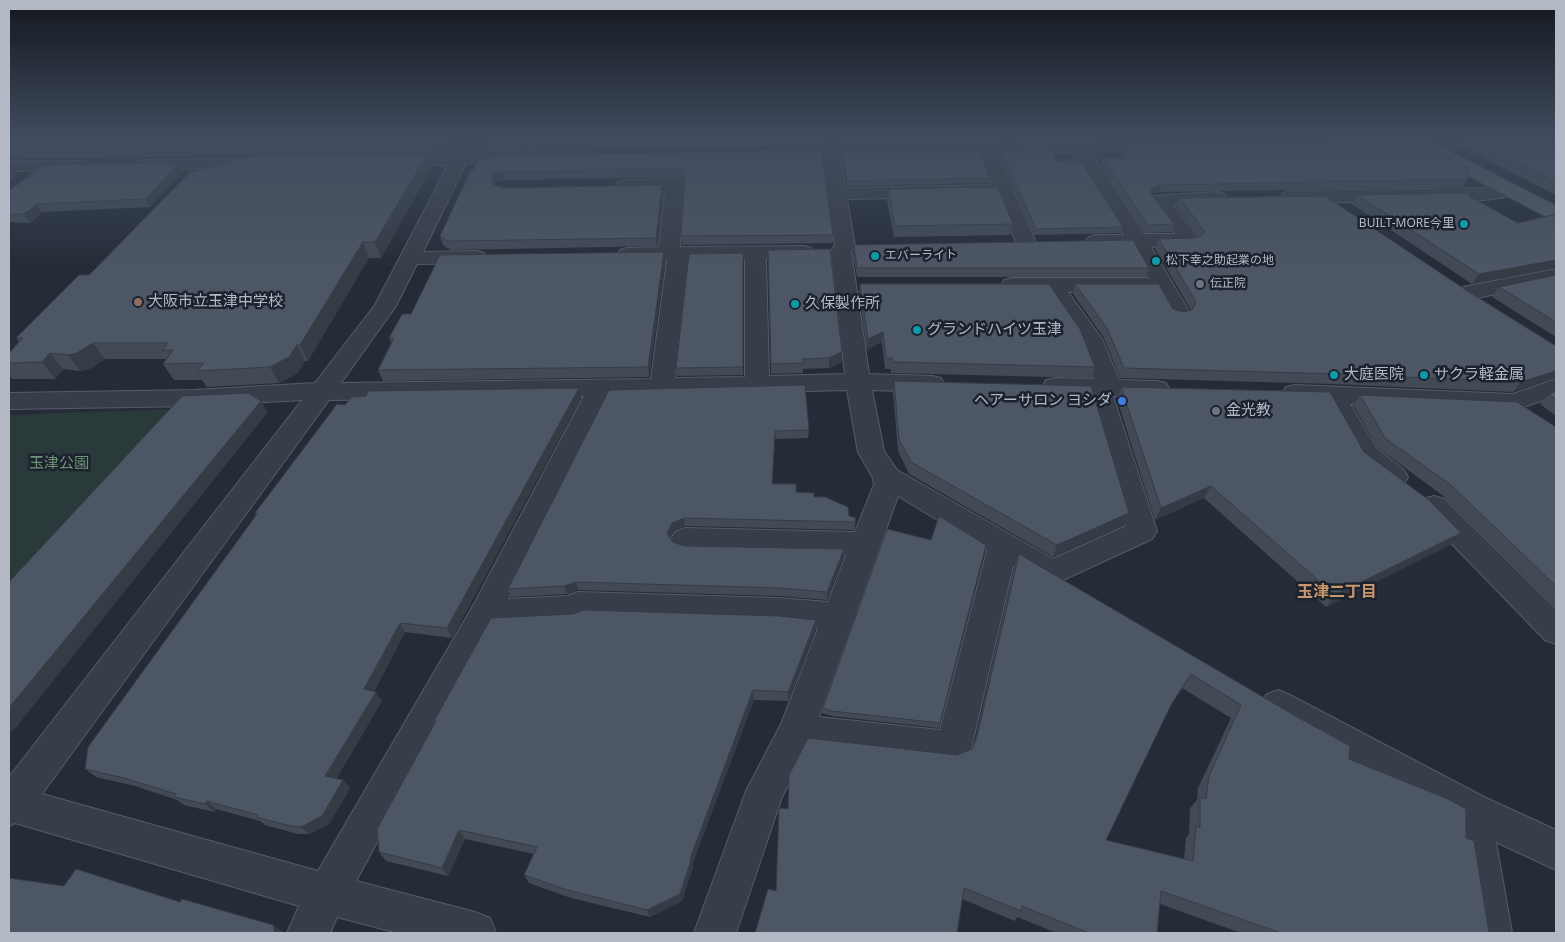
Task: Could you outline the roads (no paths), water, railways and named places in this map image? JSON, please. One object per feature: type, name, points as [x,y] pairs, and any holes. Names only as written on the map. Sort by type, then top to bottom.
[{"type":"main road","points":[[1494,182],[1556,214]]},
{"type":"street","points":[[447,182],[385,306],[10,804],[327,894],[475,933]]},
{"type":"street","points":[[835,182],[850,248],[856,286],[858,382],[871,452],[887,476],[1086,593]]},
{"type":"street","points":[[1001,182],[1026,243]]},
{"type":"street","points":[[1101,182],[1138,241],[1179,313]]},
{"type":"street","points":[[608,186],[675,185],[674,253],[662,387]]},
{"type":"street","points":[[837,194],[1005,190]]},
{"type":"street","points":[[1276,197],[1484,194],[1512,191]]},
{"type":"street","points":[[1325,196],[1357,218]]},
{"type":"street","points":[[1082,242],[1190,240],[1159,200],[1237,198]]},
{"type":"street","points":[[609,254],[755,253],[850,248]]},
{"type":"street","points":[[755,253],[757,384]]},
{"type":"street","points":[[408,258],[500,256]]},
{"type":"street","points":[[1492,308],[1460,288],[1556,275]]},
{"type":"street","points":[[1052,573],[1142,531],[1090,340],[1053,285]]},
{"type":"street","points":[[994,286],[1163,285]]},
{"type":"street","points":[[9,401],[195,398],[322,391],[662,387],[858,382],[958,384]]},
{"type":"street","points":[[1028,386],[1177,390]]},
{"type":"street","points":[[1274,392],[1515,402],[1556,387]]},
{"type":"street","points":[[308,933],[327,894],[485,613],[601,388]]},
{"type":"street","points":[[1332,394],[1367,456],[1431,504],[1556,630]]},
{"type":"street","points":[[1515,402],[1540,418]]},
{"type":"street","points":[[715,933],[765,791],[796,731],[888,484],[887,476]]},
{"type":"street","points":[[685,540],[865,544]]},
{"type":"street","points":[[796,731],[953,749],[1003,545]]},
{"type":"street","points":[[485,613],[576,609],[578,605],[779,611],[839,616]]},
{"type":"street","points":[[1248,688],[1471,810],[1556,850]]},
{"type":"street","points":[[1471,810],[1491,933]]},
{"type":"place","name":"BUILT-MORE今里","points":[[1464,224]]},
{"type":"place","name":"エバーライト","points":[[875,256]]},
{"type":"place","name":"松下幸之助起業の地","points":[[1156,261]]},
{"type":"place","name":"伝正院","points":[[1200,284]]},
{"type":"place","name":"大阪市立玉津中学校","points":[[138,302]]},
{"type":"place","name":"久保製作所","points":[[795,304]]},
{"type":"place","name":"グランドハイツ玉津","points":[[917,330]]},
{"type":"place","name":"大庭医院","points":[[1334,375]]},
{"type":"place","name":"サクラ軽金属","points":[[1424,375]]},
{"type":"place","name":"ヘアーサロン ヨシダ","points":[[1122,401]]},
{"type":"place","name":"金光教","points":[[1216,411]]},
{"type":"district","name":"玉津二丁目","points":[[1337,592]]},
{"type":"park label","name":"玉津公園","points":[[59,464]]}]
